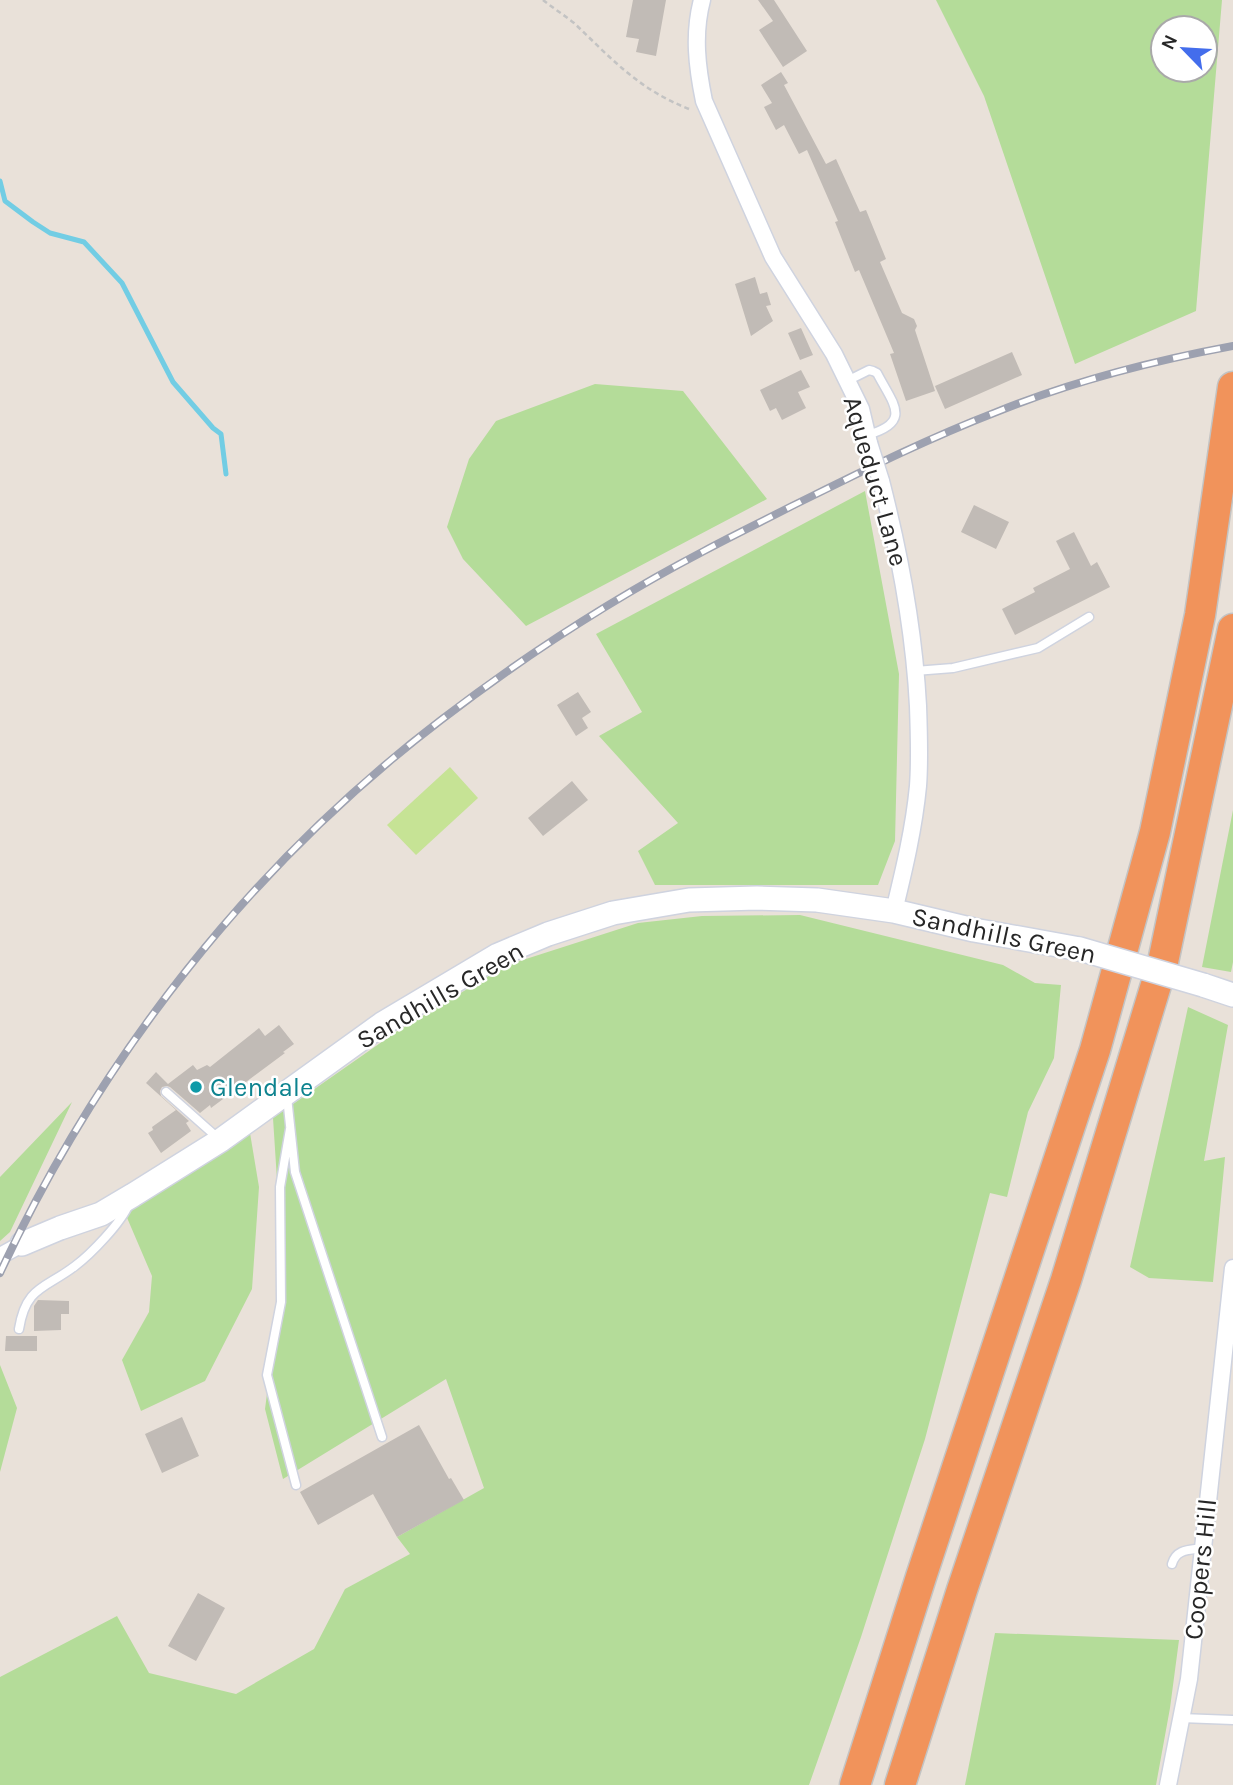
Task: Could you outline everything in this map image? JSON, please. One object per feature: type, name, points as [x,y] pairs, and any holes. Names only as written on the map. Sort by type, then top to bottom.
[{"type":"highway","points":[[855,1785],[1095,1050],[1155,832],[1200,615],[1233,387]]},
{"type":"highway","points":[[900,1785],[1066,1280],[1163,962],[1233,629]]},
{"type":"street","name":"Aqueduct Lane","points":[[702,0],[696,43],[704,101],[773,257],[834,354],[861,409],[903,577],[915,671],[919,752],[918,784],[907,857],[894,911]]},
{"type":"street","name":"Sandhills Green","points":[[22,1244],[60,1227],[101,1214],[133,1195],[221,1140],[382,1024],[498,955],[548,934],[613,913],[689,900],[817,900],[894,911],[974,930],[1080,949],[1233,995]]},
{"type":"street","points":[[0,1256],[22,1244]]},
{"type":"street","name":"Coopers Hill","points":[[1168,1785],[1189,1679],[1233,1268]]},
{"type":"lane","points":[[847,381],[869,370],[877,373],[895,408],[896,418],[892,425],[868,439]]},
{"type":"lane","points":[[915,671],[953,668],[1038,648],[1089,617]]},
{"type":"lane","points":[[166,1092],[221,1140]]},
{"type":"lane","points":[[286,1094],[295,1172],[382,1437]]},
{"type":"lane","points":[[290,1129],[280,1187],[281,1301],[267,1375],[296,1485]]},
{"type":"lane","points":[[19,1329],[27,1301],[38,1289],[74,1267],[89,1254],[125,1213],[133,1195]]},
{"type":"lane","points":[[1172,1564],[1178,1553],[1203,1548]]},
{"type":"lane","points":[[1181,1718],[1233,1720]]},
{"type":"path","points":[[543,0],[572,22],[642,86],[672,102],[711,117]]},
{"type":"green space","points":[[936,0],[1222,0],[1219,36],[1219,14],[1149,14],[1149,84],[1215,84],[1196,311],[1075,364],[984,96]]},
{"type":"green space","points":[[595,384],[683,391],[767,499],[526,626],[463,559],[447,527],[469,459],[496,421]]},
{"type":"green space","points":[[865,491],[899,674],[895,841],[878,885],[655,885],[638,851],[678,823],[599,736],[642,712],[596,634]]},
{"type":"green space","points":[[450,767],[478,798],[416,855],[387,825]]},
{"type":"green space","points":[[1233,810],[1233,962],[1231,972],[1202,967]]},
{"type":"green space","points":[[800,915],[1003,965],[1035,983],[1061,985],[1054,1058],[1028,1112],[1007,1197],[990,1193],[925,1439],[861,1637],[809,1785],[0,1785],[0,1677],[117,1616],[149,1673],[236,1694],[314,1649],[345,1589],[410,1554],[397,1537],[484,1488],[446,1379],[283,1479],[265,1409],[283,1273],[273,1118],[396,1032],[507,965],[638,923],[702,916]]},
{"type":"green space","points":[[1188,1007],[1228,1025],[1204,1161],[1225,1157],[1213,1282],[1149,1278],[1130,1267]]},
{"type":"green space","points":[[72,1102],[10,1232],[0,1241],[0,1177]]},
{"type":"green space","points":[[250,1133],[259,1187],[252,1289],[205,1381],[141,1411],[122,1360],[149,1312],[152,1276],[125,1213]]},
{"type":"green space","points":[[0,1365],[17,1408],[0,1472]]},
{"type":"green space","points":[[995,1633],[1179,1640],[1156,1785],[965,1785]]},
{"type":"building","points":[[633,0],[666,0],[656,56],[636,52],[639,39],[626,37]]},
{"type":"building","points":[[758,0],[774,0],[807,51],[783,67],[759,30],[773,21]]},
{"type":"building","points":[[781,72],[788,83],[784,85],[826,164],[836,159],[860,212],[866,210],[886,259],[880,262],[902,313],[914,319],[917,326],[915,330],[935,391],[906,401],[890,354],[894,353],[859,270],[855,272],[835,222],[838,221],[807,150],[799,154],[784,125],[776,130],[764,107],[772,103],[761,85]]},
{"type":"building","points":[[755,277],[760,294],[767,292],[771,305],[766,306],[773,321],[751,336],[735,284]]},
{"type":"building","points":[[801,328],[813,355],[800,360],[788,333]]},
{"type":"building","points":[[1012,352],[1022,375],[945,409],[935,386]]},
{"type":"building","points":[[801,370],[810,387],[798,392],[806,408],[782,420],[776,408],[770,411],[760,390]]},
{"type":"building","points":[[974,505],[1009,522],[996,549],[961,532]]},
{"type":"building","points":[[1074,532],[1091,566],[1097,562],[1110,587],[1015,635],[1002,609],[1035,592],[1033,588],[1070,569],[1056,541]]},
{"type":"building","points":[[578,692],[591,712],[582,718],[588,728],[576,736],[557,705]]},
{"type":"building","points":[[572,781],[588,800],[543,836],[528,818]]},
{"type":"building","points":[[279,1025],[294,1044],[211,1108],[210,1105],[200,1113],[170,1087],[162,1087],[161,1096],[189,1121],[186,1123],[191,1131],[161,1153],[148,1133],[176,1110],[146,1083],[156,1072],[168,1084],[193,1065],[197,1070],[207,1065],[210,1067],[259,1028],[265,1036]]},
{"type":"building","points":[[38,1300],[69,1301],[69,1314],[61,1314],[61,1330],[34,1331],[34,1306]]},
{"type":"building","points":[[6,1336],[37,1336],[37,1351],[5,1351]]},
{"type":"building","points":[[182,1417],[199,1456],[162,1473],[145,1434]]},
{"type":"building","points":[[419,1425],[464,1500],[397,1537],[373,1494],[318,1525],[300,1492]]},
{"type":"building","points":[[198,1593],[225,1608],[196,1661],[168,1646]]},
{"type":"waterway","points":[[0,181],[5,201],[50,233],[84,242],[122,283],[173,382],[221,434],[226,474]]},
{"type":"railway","points":[[0,1273],[40,1193],[85,1115],[134,1041],[187,970],[245,901],[306,837],[372,776],[441,720],[536,651],[670,569],[916,446],[968,423],[1082,382],[1172,358],[1233,346]]},
{"type":"place","name":"Glendale","points":[[196,1087]]}]
